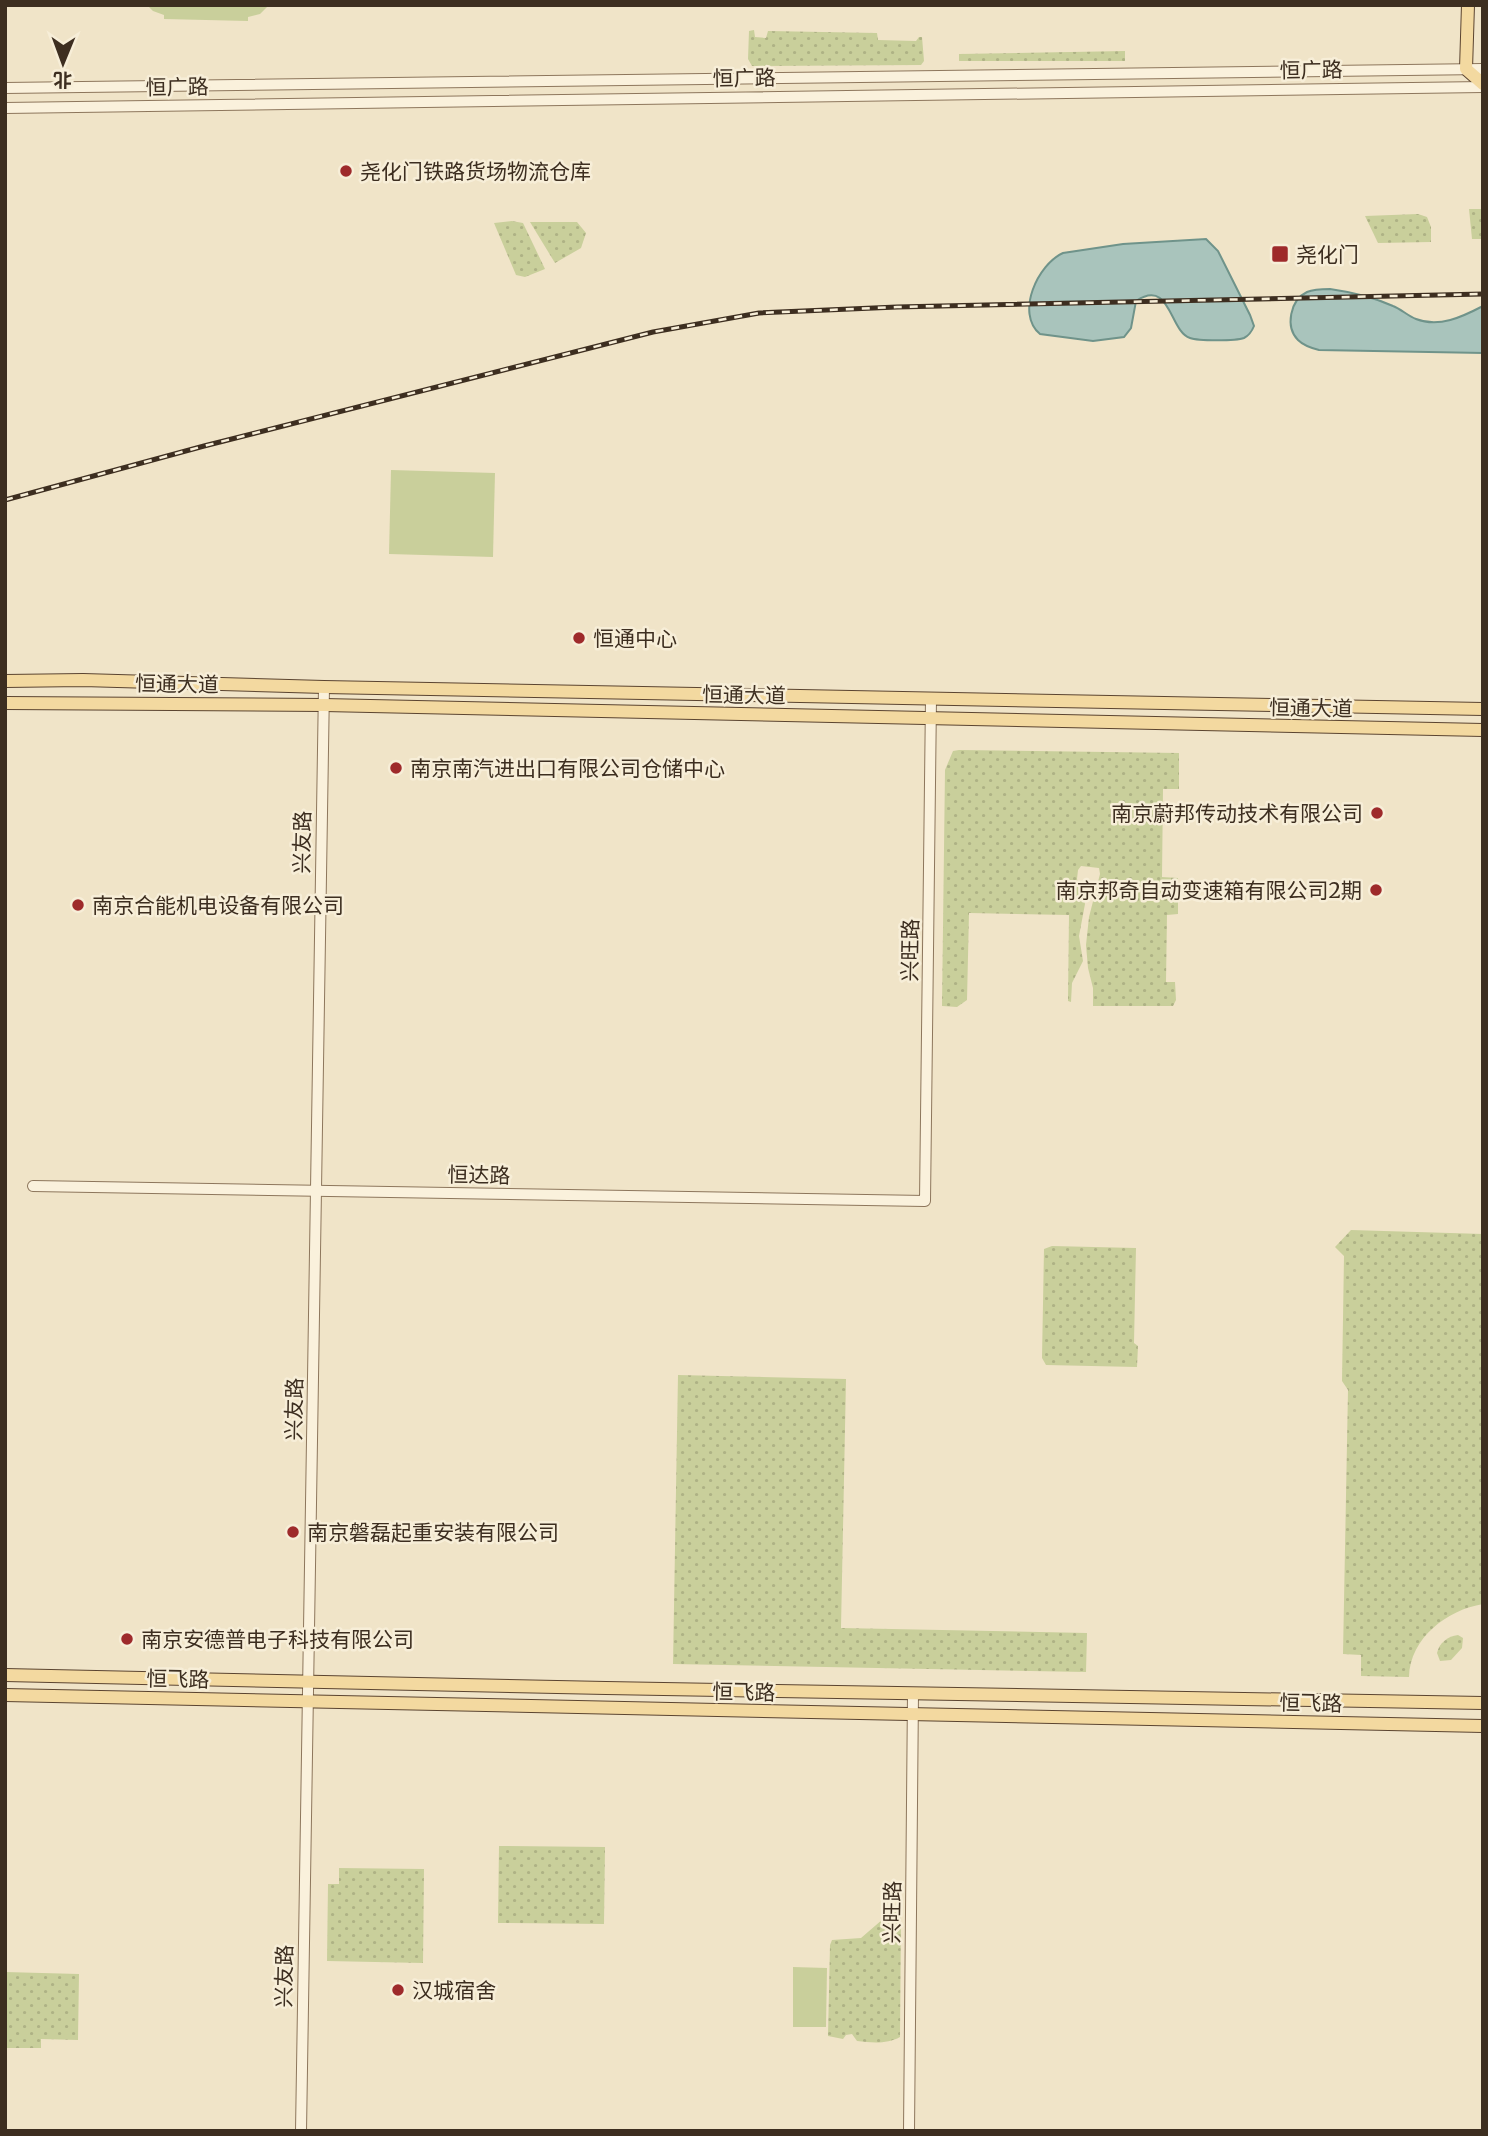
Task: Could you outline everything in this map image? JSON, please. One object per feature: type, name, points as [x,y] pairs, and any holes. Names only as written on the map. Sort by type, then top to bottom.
[{"type":"main road","points":[[1468,5],[1466,69],[1483,85]]},
{"type":"main road","name":"恒通大道","points":[[5,681],[83,680],[1483,709]]},
{"type":"main road","name":"恒通大道","points":[[5,703],[324,705],[1483,730]]},
{"type":"main road","name":"恒飞路","points":[[5,1675],[1483,1703]]},
{"type":"main road","name":"恒飞路","points":[[5,1695],[1483,1726]]},
{"type":"street","name":"恒广路","points":[[5,88],[1483,69]]},
{"type":"street","name":"恒广路","points":[[5,108],[1483,85]]},
{"type":"street","name":"兴友路","points":[[301,2131],[324,687]]},
{"type":"street","name":"兴旺路","points":[[925,1201],[931,699]]},
{"type":"street","name":"恒达路","points":[[33,1186],[925,1201]]},
{"type":"street","name":"兴旺路","points":[[909,2131],[913,1693]]},
{"type":"green space","points":[[147,5],[269,5],[260,14],[248,17],[248,21],[164,19],[164,15],[153,11]]},
{"type":"green space","points":[[754,30],[755,37],[766,38],[768,31],[877,33],[878,40],[916,41],[922,37],[924,61],[921,65],[752,66],[748,59],[749,31]]},
{"type":"green space","points":[[1125,51],[1125,61],[959,61],[959,54]]},
{"type":"green space","points":[[1469,209],[1483,209],[1483,239],[1472,239]]},
{"type":"green space","points":[[1418,214],[1427,217],[1431,227],[1431,242],[1378,243],[1365,216]]},
{"type":"green space","points":[[530,222],[577,222],[586,233],[581,248],[555,263]]},
{"type":"green space","points":[[494,223],[523,223],[545,269],[525,277],[516,275]]},
{"type":"green space","points":[[391,470],[495,473],[493,557],[389,554]]},
{"type":"green space","points":[[953,751],[1179,753],[1179,789],[1163,789],[1162,877],[1178,878],[1178,914],[1167,915],[1166,982],[1175,982],[1176,1000],[1173,1006],[1093,1006],[1086,945],[1089,917],[1100,874],[1099,868],[1081,866],[1077,879],[1085,904],[1079,936],[1083,961],[1072,983],[1071,1002],[1068,1001],[1069,915],[969,913],[967,1000],[957,1007],[942,1006],[945,770]]},
{"type":"green space","points":[[1351,1230],[1483,1234],[1483,1604],[1456,1612],[1433,1628],[1416,1650],[1409,1677],[1361,1676],[1361,1655],[1343,1654],[1348,1390],[1342,1381],[1344,1256],[1335,1247]]},
{"type":"green space","points":[[1052,1246],[1136,1248],[1134,1343],[1138,1346],[1137,1367],[1046,1365],[1042,1358],[1044,1249]]},
{"type":"green space","points":[[678,1375],[846,1379],[841,1628],[1087,1633],[1086,1672],[673,1664]]},
{"type":"green space","points":[[1458,1635],[1463,1638],[1462,1648],[1451,1660],[1440,1661],[1437,1653],[1442,1643],[1447,1638]]},
{"type":"green space","points":[[499,1846],[605,1847],[604,1924],[498,1923]]},
{"type":"green space","points":[[339,1868],[424,1869],[423,1963],[327,1961],[328,1884],[339,1884]]},
{"type":"green space","points":[[898,1911],[901,1915],[900,2037],[874,2042],[857,2041],[852,2034],[843,2039],[828,2036],[832,1940],[861,1938],[890,1913]]},
{"type":"green space","points":[[793,1967],[827,1968],[826,2027],[793,2027]]},
{"type":"green space","points":[[5,1972],[79,1974],[78,2040],[41,2039],[41,2048],[5,2048]]},
{"type":"water","points":[[1206,239],[1218,251],[1250,315],[1254,326],[1251,333],[1244,338],[1190,338],[1183,333],[1163,301],[1156,296],[1136,301],[1131,328],[1124,337],[1093,341],[1040,334],[1033,325],[1030,302],[1038,278],[1045,267],[1063,253],[1123,244]]},
{"type":"water","points":[[1330,289],[1378,300],[1413,318],[1433,322],[1450,320],[1483,306],[1483,353],[1319,350],[1303,344],[1294,335],[1292,328],[1293,307],[1307,292]]},
{"type":"railway","points":[[5,500],[204,446],[653,332],[759,313],[897,307],[1483,294]]},
{"type":"place","name":"尧化门铁路货场物流仓库","points":[[346,171]]},
{"type":"place","name":"尧化门","points":[[1280,254]]},
{"type":"place","name":"恒通中心","points":[[579,638]]},
{"type":"place","name":"南京南汽进出口有限公司仓储中心","points":[[396,768]]},
{"type":"place","name":"南京蔚邦传动技术有限公司","points":[[1377,813]]},
{"type":"place","name":"南京邦奇自动变速箱有限公司2期","points":[[1376,890]]},
{"type":"place","name":"南京合能机电设备有限公司","points":[[78,905]]},
{"type":"place","name":"南京磐磊起重安装有限公司","points":[[293,1532]]},
{"type":"place","name":"南京安德普电子科技有限公司","points":[[127,1639]]},
{"type":"place","name":"汉城宿舍","points":[[398,1990]]}]
